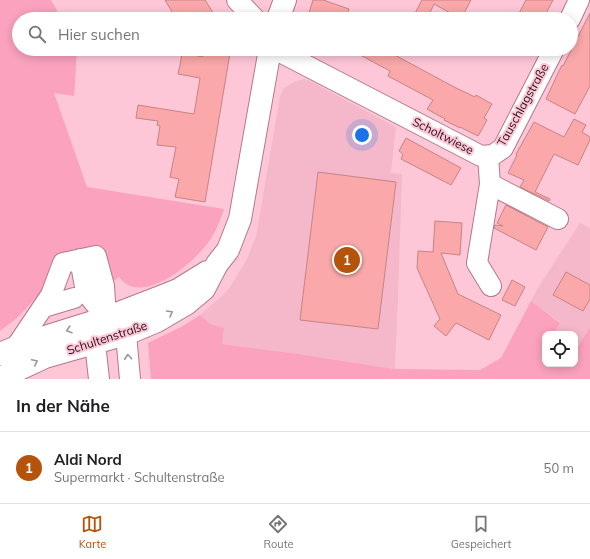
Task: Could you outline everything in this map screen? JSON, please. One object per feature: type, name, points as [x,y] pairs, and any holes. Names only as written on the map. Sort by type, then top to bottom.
[{"type":"main road","points":[[281,12],[285,0]]},
{"type":"main road","name":"Schultenstraße","points":[[0,378],[45,357],[126,334],[156,321],[186,304],[204,289],[217,264],[228,250],[240,219],[269,56]]},
{"type":"main road","name":"Schultenstraße","points":[[8,350],[106,318],[178,290],[196,280],[217,264]]},
{"type":"street","points":[[237,0],[248,12]]},
{"type":"street","points":[[573,12],[579,0]]},
{"type":"street","name":"Scholtwiese","points":[[288,56],[481,156],[488,156],[490,184],[477,264],[491,286]]},
{"type":"street","name":"Tauschlagstraße","points":[[488,156],[502,148],[550,56]]},
{"type":"street","points":[[490,184],[558,219]]},
{"type":"street","points":[[8,350],[44,307],[52,295],[63,263],[96,256],[104,286],[106,318],[95,343],[99,379]]},
{"type":"street","points":[[44,307],[74,298]]},
{"type":"street","points":[[106,318],[126,334],[130,379]]},
{"type":"shaded area","points":[[0,0],[51,0],[58,12],[12,12],[12,56],[77,56],[74,96],[54,93],[87,187],[224,209],[216,230],[206,245],[178,272],[167,279],[144,287],[130,286],[119,277],[114,281],[109,274],[97,247],[45,286],[38,296],[17,318],[0,331]]},
{"type":"shaded area","points":[[304,79],[396,127],[391,173],[402,174],[395,369],[221,344],[210,324],[200,315],[230,287],[247,259],[256,236],[280,96],[284,88],[294,82]]},
{"type":"shaded area","points":[[580,223],[590,228],[590,327],[578,345],[578,331],[555,331],[560,322],[531,301],[537,289]]},
{"type":"shaded area","points":[[531,301],[560,323],[555,331],[542,331],[542,367],[578,367],[578,346],[590,327],[590,379],[151,379],[148,343],[181,327],[200,315],[210,324],[224,328],[222,344],[395,369],[480,370],[501,358]]},
{"type":"building","points":[[165,0],[205,0],[213,12],[172,12]]},
{"type":"building","points":[[313,0],[323,0],[349,9],[348,12],[309,12]]},
{"type":"building","points":[[422,0],[471,0],[465,12],[448,12],[434,4],[430,12],[416,12]]},
{"type":"building","points":[[526,0],[553,0],[547,12],[520,12]]},
{"type":"building","points":[[590,13],[590,86],[575,114],[546,99],[562,65],[563,66],[568,56],[578,56],[578,37]]},
{"type":"building","points":[[181,56],[229,56],[205,202],[175,197],[179,179],[170,177],[176,147],[157,145],[160,126],[157,125],[158,121],[136,118],[138,105],[194,114],[200,78],[178,74]]},
{"type":"building","points":[[362,56],[397,56],[456,88],[475,97],[476,95],[492,104],[484,118],[487,120],[478,136],[444,120],[445,119],[427,109],[433,100],[388,76],[390,71]]},
{"type":"building","points":[[574,119],[586,125],[582,132],[590,137],[578,165],[554,154],[535,192],[550,199],[549,201],[520,187],[524,180],[508,173],[517,155],[516,154],[534,122],[564,137]]},
{"type":"building","points":[[406,138],[461,168],[451,185],[401,159],[403,154],[399,151]]},
{"type":"building","points":[[318,172],[396,182],[378,329],[300,320]]},
{"type":"building","points":[[506,205],[548,227],[536,250],[494,228],[495,225],[503,226],[497,223]]},
{"type":"building","points":[[435,221],[462,223],[460,255],[441,253],[458,294],[501,315],[489,340],[456,323],[446,336],[434,326],[440,319],[417,268],[418,251],[433,252]]},
{"type":"building","points":[[566,272],[590,285],[590,299],[583,311],[553,295]]},
{"type":"building","points":[[512,280],[525,287],[515,306],[502,300]]},
{"type":"place","name":"Aldi Nord","points":[[347,260]]}]
